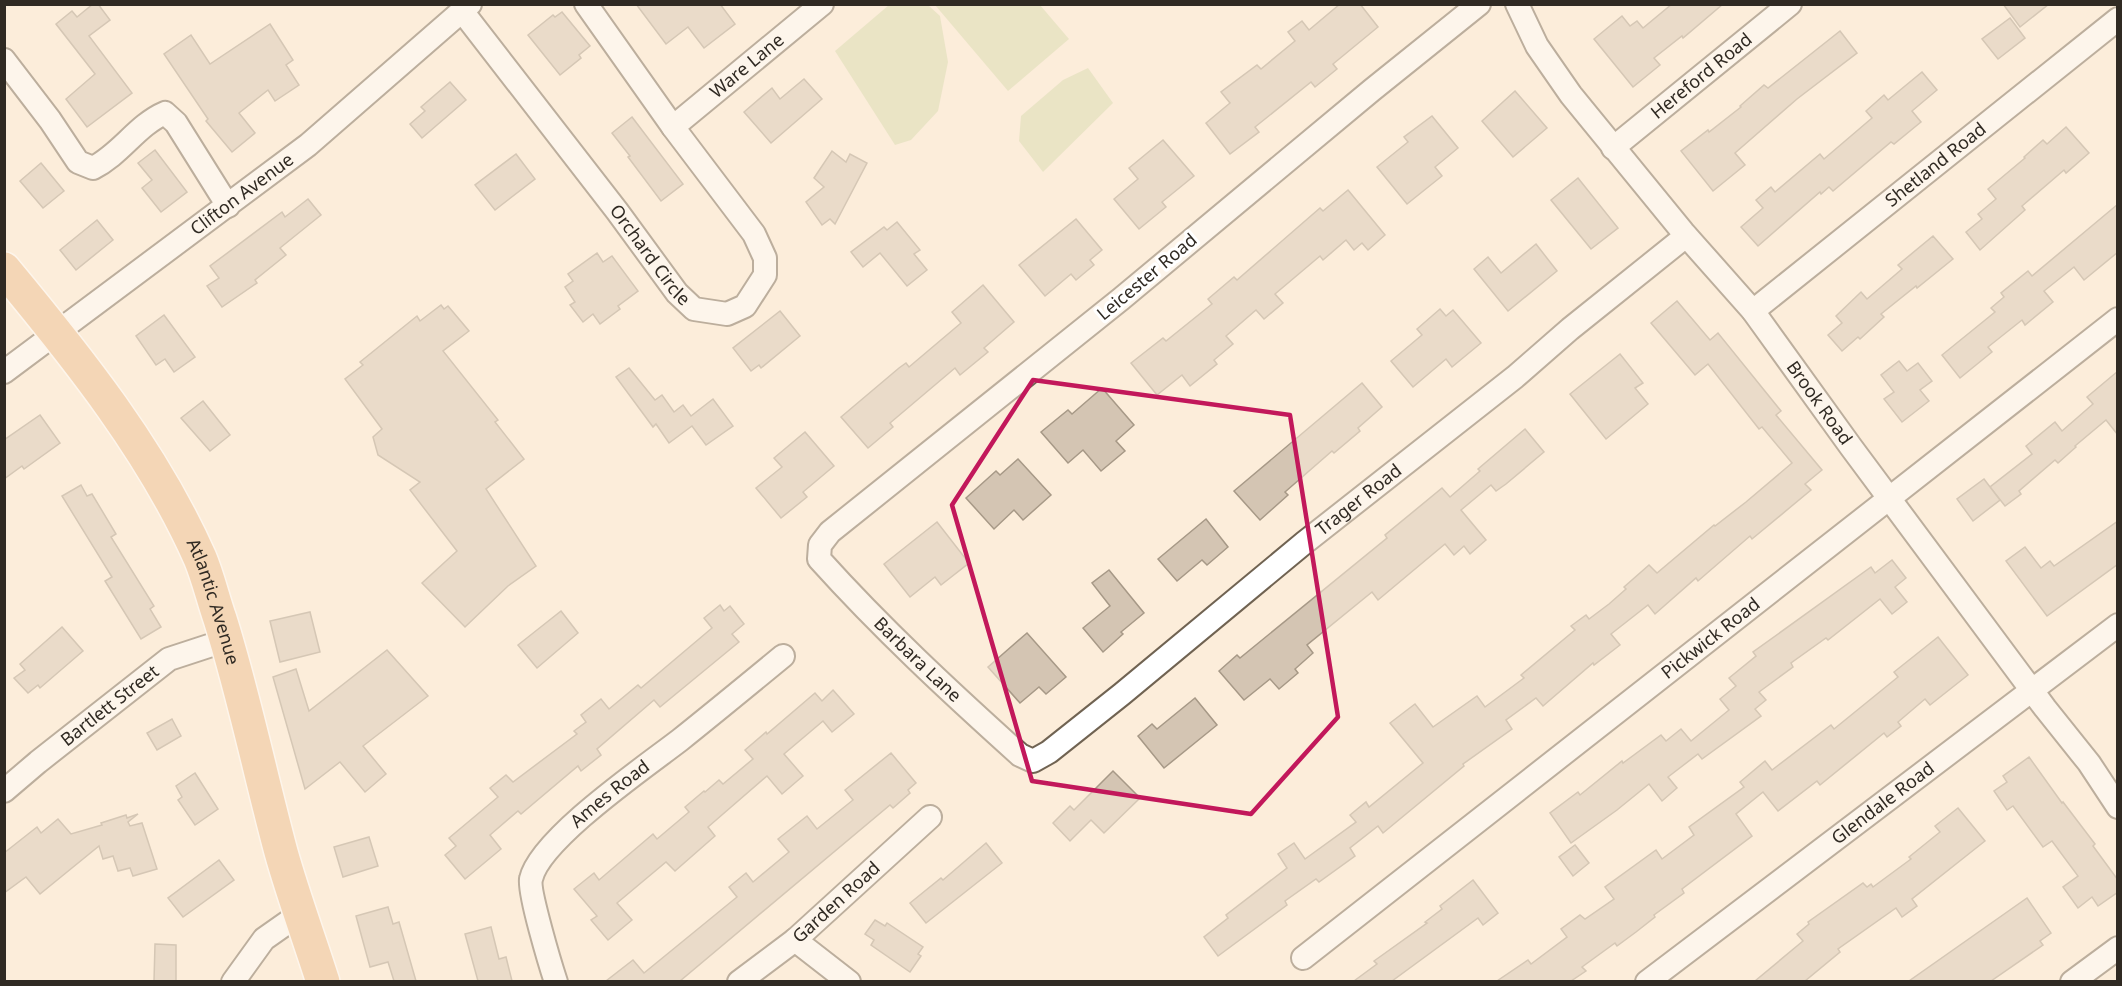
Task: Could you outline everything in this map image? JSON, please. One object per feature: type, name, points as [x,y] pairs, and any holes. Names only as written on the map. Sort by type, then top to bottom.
[{"type":"main road","name":"Atlantic Avenue","points":[[4,269],[58,333],[153,468],[182,518],[201,561],[226,640],[256,747],[282,854],[322,981]]},
{"type":"street","name":"Orchard Circle","points":[[466,8],[677,293],[694,309],[727,314],[745,306],[765,275],[765,258],[754,234],[673,127],[586,4]]},
{"type":"street","name":"Ware Lane","points":[[673,127],[822,4]]},
{"type":"street","name":"Leicester Road","points":[[819,550],[830,532],[868,500],[1121,299],[1479,4]]},
{"type":"street","name":"Brook Road","points":[[1517,4],[1537,46],[1571,95],[1686,236],[1754,311],[1851,447],[2031,690],[2089,763],[2118,807]]},
{"type":"street","name":"Hereford Road","points":[[1613,148],[1790,4]]},
{"type":"street","name":"Clifton Avenue","points":[[4,372],[316,139],[466,8]]},
{"type":"street","name":"Shetland Road","points":[[1754,311],[2118,19]]},
{"type":"street","points":[[4,60],[50,120],[78,162],[93,168],[105,162],[150,119],[165,113],[176,123],[228,206]]},
{"type":"street","name":"Trager Road","points":[[1029,760],[1033,761],[1049,752],[1068,738],[1385,478],[1515,377],[1570,329],[1686,236]]},
{"type":"street","name":"Pickwick Road","points":[[1303,958],[2118,319]]},
{"type":"street","name":"Barbara Lane","points":[[819,550],[819,559],[888,632],[961,702],[1020,755],[1029,760]]},
{"type":"street","name":"Glendale Road","points":[[1647,981],[2118,625]]},
{"type":"street","name":"Bartlett Street","points":[[4,791],[169,659],[226,640]]},
{"type":"street","name":"Ames Road","points":[[556,981],[535,908],[530,880],[544,853],[570,826],[783,656]]},
{"type":"street","name":"Garden Road","points":[[738,981],[795,940],[930,818]]},
{"type":"street","points":[[233,981],[264,939],[301,913]]},
{"type":"street","points":[[795,940],[849,981]]},
{"type":"street","points":[[2072,981],[2118,948]]},
{"type":"highlighted area","points":[[1033,380],[1290,415],[1338,717],[1251,814],[1032,781],[952,505]]},
{"type":"green space","points":[[889,5],[928,5],[940,16],[948,62],[938,111],[911,140],[895,145],[835,51]]},
{"type":"green space","points":[[935,5],[1040,5],[1069,39],[1008,91]]},
{"type":"green space","points":[[1088,68],[1113,103],[1043,172],[1019,141],[1021,116],[1063,80]]},
{"type":"building","points":[[93,4],[98,4],[110,20],[89,36],[132,93],[87,127],[66,99],[95,74],[56,24],[72,11],[77,17]]},
{"type":"building","points":[[636,4],[720,4],[735,24],[704,48],[688,27],[666,44]]},
{"type":"building","points":[[1340,4],[1360,4],[1378,27],[1333,64],[1337,69],[1315,87],[1311,82],[1255,127],[1259,132],[1230,154],[1206,123],[1230,103],[1221,92],[1257,65],[1261,69],[1295,41],[1288,32],[1302,21],[1309,30]]},
{"type":"building","points":[[1672,4],[1723,4],[1683,38],[1682,36],[1654,58],[1660,65],[1633,87],[1594,39],[1622,16],[1630,26],[1637,21],[1643,28]]},
{"type":"building","points":[[2003,4],[2049,4],[2020,27]]},
{"type":"building","points":[[562,12],[590,46],[579,55],[581,58],[560,75],[528,35],[553,15],[555,17]]},
{"type":"building","points":[[2010,18],[2025,38],[1998,59],[1982,39]]},
{"type":"building","points":[[270,24],[293,60],[286,65],[299,85],[275,101],[268,90],[239,113],[255,133],[232,152],[206,121],[208,119],[164,54],[191,35],[210,64]]},
{"type":"building","points":[[1840,31],[1857,53],[1797,99],[1735,153],[1745,165],[1713,191],[1681,151],[1741,107],[1764,85],[1768,88]]},
{"type":"building","points":[[1922,72],[1937,90],[1912,111],[1921,122],[1894,144],[1891,142],[1833,191],[1829,187],[1821,194],[1820,192],[1758,246],[1741,227],[1763,208],[1756,200],[1771,187],[1775,192],[1820,154],[1824,159],[1872,118],[1866,111],[1884,95],[1888,100]]},
{"type":"building","points":[[804,79],[822,99],[771,143],[744,112],[772,88],[780,99]]},
{"type":"building","points":[[450,82],[466,100],[422,138],[410,124],[425,111],[421,107]]},
{"type":"building","points":[[1515,91],[1547,128],[1513,157],[1482,121]]},
{"type":"building","points":[[1432,116],[1458,148],[1435,167],[1442,176],[1407,204],[1377,167],[1408,142],[1404,137]]},
{"type":"building","points":[[632,117],[683,184],[661,201],[612,133]]},
{"type":"building","points":[[2066,127],[2089,153],[2066,173],[2064,170],[2022,206],[2025,210],[1980,250],[1966,232],[1982,219],[1978,214],[1996,199],[1988,189],[2043,140],[2047,144]]},
{"type":"building","points":[[1163,140],[1194,176],[1162,202],[1166,207],[1139,229],[1114,199],[1138,179],[1129,168]]},
{"type":"building","points":[[155,150],[187,192],[161,212],[142,188],[152,180],[138,163]]},
{"type":"building","points":[[832,151],[846,162],[850,154],[867,163],[835,224],[830,219],[822,225],[806,202],[824,187],[814,178]]},
{"type":"building","points":[[516,154],[535,179],[495,210],[475,185]]},
{"type":"building","points":[[41,163],[64,191],[43,208],[20,181]]},
{"type":"building","points":[[1578,178],[1618,228],[1591,249],[1551,200]]},
{"type":"building","points":[[1348,190],[1385,235],[1368,250],[1362,243],[1354,250],[1346,240],[1323,260],[1320,256],[1275,294],[1283,303],[1264,319],[1256,310],[1226,336],[1233,344],[1214,360],[1217,364],[1190,386],[1182,375],[1157,395],[1131,363],[1163,338],[1166,341],[1212,304],[1208,299],[1234,277],[1237,280],[1320,208],[1323,211]]},
{"type":"building","points":[[308,199],[321,215],[280,248],[286,255],[255,280],[257,283],[222,307],[207,286],[219,278],[210,266],[282,212],[285,217]]},
{"type":"building","points":[[2118,204],[2118,252],[2084,280],[2074,267],[2044,291],[2053,302],[2025,325],[2022,320],[1988,347],[1992,352],[1960,378],[1942,355],[1995,312],[1991,308],[2004,297],[2001,293],[2028,271],[2032,276]]},
{"type":"building","points":[[1076,219],[1102,250],[1090,260],[1094,265],[1076,280],[1071,274],[1045,296],[1019,265]]},
{"type":"building","points":[[97,220],[113,240],[76,270],[60,250]]},
{"type":"building","points":[[897,222],[920,250],[914,254],[927,270],[907,286],[880,253],[863,267],[851,252],[884,227],[887,230]]},
{"type":"building","points":[[1933,236],[1953,259],[1881,314],[1884,317],[1860,339],[1858,337],[1842,351],[1828,335],[1842,323],[1836,316],[1861,292],[1867,299],[1902,269],[1898,265]]},
{"type":"building","points":[[1536,244],[1557,271],[1508,311],[1474,269],[1488,257],[1501,273]]},
{"type":"building","points":[[597,253],[603,262],[612,256],[638,291],[600,324],[593,314],[583,322],[570,305],[575,302],[565,287],[573,281],[568,274]]},
{"type":"building","points":[[983,285],[1014,322],[984,348],[988,352],[960,375],[955,368],[890,423],[893,427],[868,448],[841,417],[899,368],[906,363],[909,367],[961,323],[952,312]]},
{"type":"building","points":[[1677,301],[1710,340],[1718,333],[1781,411],[1776,415],[1822,470],[1805,484],[1811,490],[1752,539],[1750,536],[1698,581],[1696,578],[1655,614],[1648,605],[1611,634],[1620,645],[1594,665],[1593,663],[1543,706],[1536,698],[1506,720],[1512,729],[1463,764],[1464,766],[1383,833],[1378,826],[1350,848],[1355,856],[1319,882],[1316,879],[1285,901],[1287,905],[1218,956],[1204,937],[1228,918],[1226,915],[1287,868],[1278,854],[1294,843],[1305,859],[1356,822],[1350,815],[1366,802],[1369,807],[1423,763],[1390,723],[1415,704],[1433,727],[1477,696],[1485,707],[1524,678],[1521,675],[1575,630],[1571,626],[1586,615],[1589,619],[1609,604],[1649,565],[1657,573],[1792,463],[1762,427],[1759,429],[1708,364],[1695,375],[1651,323]]},
{"type":"building","points":[[441,305],[444,309],[448,306],[469,331],[443,351],[498,420],[495,422],[524,459],[486,489],[536,566],[508,586],[465,627],[422,583],[457,551],[410,490],[420,482],[378,455],[373,437],[382,429],[345,379],[363,365],[360,362],[417,316],[420,321]]},
{"type":"building","points":[[1440,309],[1446,316],[1453,310],[1481,343],[1452,367],[1446,359],[1413,387],[1391,361],[1422,335],[1417,329]]},
{"type":"building","points":[[780,311],[800,336],[761,368],[759,365],[751,371],[733,348]]},
{"type":"building","points":[[164,315],[195,357],[174,372],[165,359],[156,365],[136,336]]},
{"type":"building","points":[[1620,354],[1643,383],[1635,388],[1648,404],[1606,439],[1570,394]]},
{"type":"building","points":[[1899,361],[1907,371],[1918,363],[1932,381],[1920,390],[1929,401],[1902,422],[1884,399],[1894,392],[1881,375]]},
{"type":"building","points":[[629,368],[655,400],[662,395],[674,412],[683,405],[691,416],[713,399],[733,426],[706,445],[692,426],[669,443],[656,424],[653,427],[616,377]]},
{"type":"building","points":[[2118,371],[2118,435],[2106,420],[2058,463],[2055,460],[2019,491],[2021,494],[2005,506],[1990,487],[2032,454],[2026,446],[2055,422],[2062,431],[2093,404],[2087,397]]},
{"type":"building","points":[[1362,383],[1382,407],[1358,428],[1360,431],[1334,453],[1332,451],[1285,492],[1288,495],[1260,520],[1234,491]]},
{"type":"building","points":[[1102,388],[1134,425],[1116,441],[1125,451],[1101,471],[1083,450],[1068,463],[1041,432],[1068,410],[1072,414]]},
{"type":"building","points":[[203,401],[230,435],[210,451],[181,418]]},
{"type":"building","points":[[40,415],[60,443],[24,469],[22,466],[4,479],[4,440]]},
{"type":"building","points":[[1525,429],[1544,452],[1496,491],[1491,485],[1461,510],[1486,540],[1470,554],[1464,546],[1454,555],[1445,544],[1378,600],[1372,592],[1307,645],[1313,653],[1295,669],[1298,673],[1279,689],[1270,679],[1244,700],[1219,671],[1237,655],[1240,658],[1387,538],[1385,535],[1442,488],[1450,497],[1480,471],[1478,469]]},
{"type":"building","points":[[805,432],[834,466],[803,492],[807,497],[781,518],[756,488],[782,467],[774,458]]},
{"type":"building","points":[[1018,459],[1051,495],[1023,520],[1014,510],[994,529],[966,498],[996,471],[1000,475]]},
{"type":"building","points":[[1984,479],[2000,500],[1973,521],[1957,499]]},
{"type":"building","points":[[81,485],[87,496],[92,494],[116,534],[111,537],[154,606],[150,609],[161,627],[141,639],[105,581],[112,577],[62,496]]},
{"type":"building","points":[[1206,519],[1228,547],[1207,565],[1202,560],[1177,581],[1158,559]]},
{"type":"building","points":[[2118,521],[2118,564],[2047,616],[2006,561],[2025,547],[2041,568],[2050,561],[2054,566]]},
{"type":"building","points":[[937,522],[969,563],[941,585],[935,577],[910,597],[884,564]]},
{"type":"building","points":[[1892,560],[1906,578],[1895,587],[1907,602],[1892,614],[1880,599],[1828,640],[1826,638],[1791,663],[1793,667],[1759,692],[1766,700],[1755,709],[1761,716],[1702,759],[1698,754],[1668,777],[1677,788],[1662,801],[1649,784],[1571,843],[1550,813],[1578,792],[1580,795],[1622,761],[1623,763],[1661,735],[1666,741],[1681,729],[1691,741],[1729,710],[1720,699],[1736,686],[1729,678],[1756,656],[1753,652],[1871,567],[1875,573]]},
{"type":"building","points":[[1109,570],[1144,613],[1121,632],[1123,634],[1103,652],[1083,628],[1110,606],[1092,583]]},
{"type":"building","points":[[720,605],[724,611],[730,606],[744,624],[732,634],[739,642],[660,707],[654,700],[597,749],[601,755],[581,771],[578,766],[521,814],[518,811],[490,835],[501,849],[465,879],[445,855],[456,846],[449,838],[498,797],[490,788],[506,775],[513,782],[577,734],[574,731],[586,722],[581,715],[601,699],[609,709],[638,685],[641,688],[712,628],[704,618]]},
{"type":"building","points":[[561,611],[578,633],[537,668],[518,645]]},
{"type":"building","points":[[310,612],[320,652],[280,662],[270,621]]},
{"type":"building","points":[[62,627],[83,651],[40,688],[38,685],[28,693],[14,678],[25,670],[20,664]]},
{"type":"building","points":[[1027,633],[1066,677],[1046,694],[1039,687],[1020,703],[988,667]]},
{"type":"building","points":[[1938,637],[1968,675],[1930,705],[1925,699],[1898,722],[1901,726],[1887,737],[1884,733],[1820,785],[1817,781],[1778,811],[1763,792],[1736,814],[1752,836],[1682,889],[1684,893],[1654,915],[1655,917],[1636,932],[1617,946],[1615,943],[1582,967],[1586,971],[1571,981],[1497,981],[1528,960],[1531,964],[1567,937],[1561,929],[1580,915],[1585,919],[1614,899],[1605,887],[1656,850],[1662,859],[1694,835],[1689,827],[1744,787],[1740,782],[1765,761],[1772,770],[1831,725],[1834,729],[1898,677],[1894,672]]},
{"type":"building","points":[[387,650],[428,696],[363,746],[386,774],[365,792],[340,762],[305,789],[273,677],[296,669],[309,711]]},
{"type":"building","points":[[833,690],[854,714],[832,732],[823,721],[784,754],[803,776],[782,794],[767,776],[708,827],[715,836],[675,871],[666,862],[617,903],[632,920],[608,940],[591,920],[597,916],[574,889],[594,873],[599,880],[653,834],[657,839],[689,812],[685,807],[704,791],[719,780],[723,784],[753,759],[745,750],[766,732],[767,734],[815,693],[822,701]]},
{"type":"building","points":[[1195,698],[1217,725],[1164,768],[1138,736],[1152,724],[1157,729]]},
{"type":"building","points":[[172,719],[181,736],[157,750],[147,733]]},
{"type":"building","points":[[891,753],[916,783],[908,790],[910,793],[893,808],[890,805],[680,981],[606,981],[633,960],[644,973],[737,897],[729,887],[746,873],[753,882],[789,852],[778,839],[807,816],[817,829],[853,800],[845,790]]},
{"type":"building","points":[[2029,757],[2095,844],[2093,846],[2118,880],[2118,892],[2098,906],[2092,897],[2078,908],[2063,887],[2078,876],[2052,841],[2043,847],[2013,806],[2007,810],[1994,791],[2007,782],[2003,776]]},
{"type":"building","points":[[1113,771],[1140,798],[1104,833],[1091,820],[1070,841],[1053,823],[1070,806],[1074,810]]},
{"type":"building","points":[[195,773],[218,809],[195,825],[178,800],[182,797],[176,786]]},
{"type":"building","points":[[1958,808],[1985,841],[1912,899],[1917,906],[1902,917],[1896,908],[1838,949],[1840,952],[1805,981],[1755,981],[1803,941],[1797,934],[1809,924],[1808,922],[1863,883],[1867,887],[1871,884],[1873,887],[1911,859],[1909,857],[1940,832],[1935,826]]},
{"type":"building","points":[[138,814],[128,822],[130,826],[142,823],[157,869],[133,876],[130,868],[118,871],[113,856],[103,859],[99,846],[40,894],[26,877],[4,893],[4,853],[37,827],[41,833],[58,819],[71,834],[126,815],[127,818]]},
{"type":"building","points":[[369,837],[378,866],[343,877],[334,847]]},
{"type":"building","points":[[986,843],[1002,863],[926,923],[910,903],[941,878],[943,880]]},
{"type":"building","points":[[1575,845],[1589,863],[1573,876],[1559,857]]},
{"type":"building","points":[[219,860],[234,880],[183,917],[168,898]]},
{"type":"building","points":[[1473,880],[1498,913],[1483,925],[1478,918],[1392,981],[1354,981],[1377,964],[1374,961],[1427,923],[1425,922],[1442,909],[1440,906]]},
{"type":"building","points":[[2027,898],[2051,933],[2040,941],[2043,945],[1991,981],[1909,981]]},
{"type":"building","points":[[388,907],[393,924],[399,922],[416,981],[394,981],[388,962],[370,967],[356,916]]},
{"type":"building","points":[[875,920],[885,926],[887,923],[923,947],[918,954],[921,956],[910,972],[871,945],[874,940],[865,934]]},
{"type":"building","points":[[491,927],[499,959],[506,957],[512,981],[478,981],[465,934]]},
{"type":"building","points":[[155,944],[176,945],[176,981],[154,981]]}]
